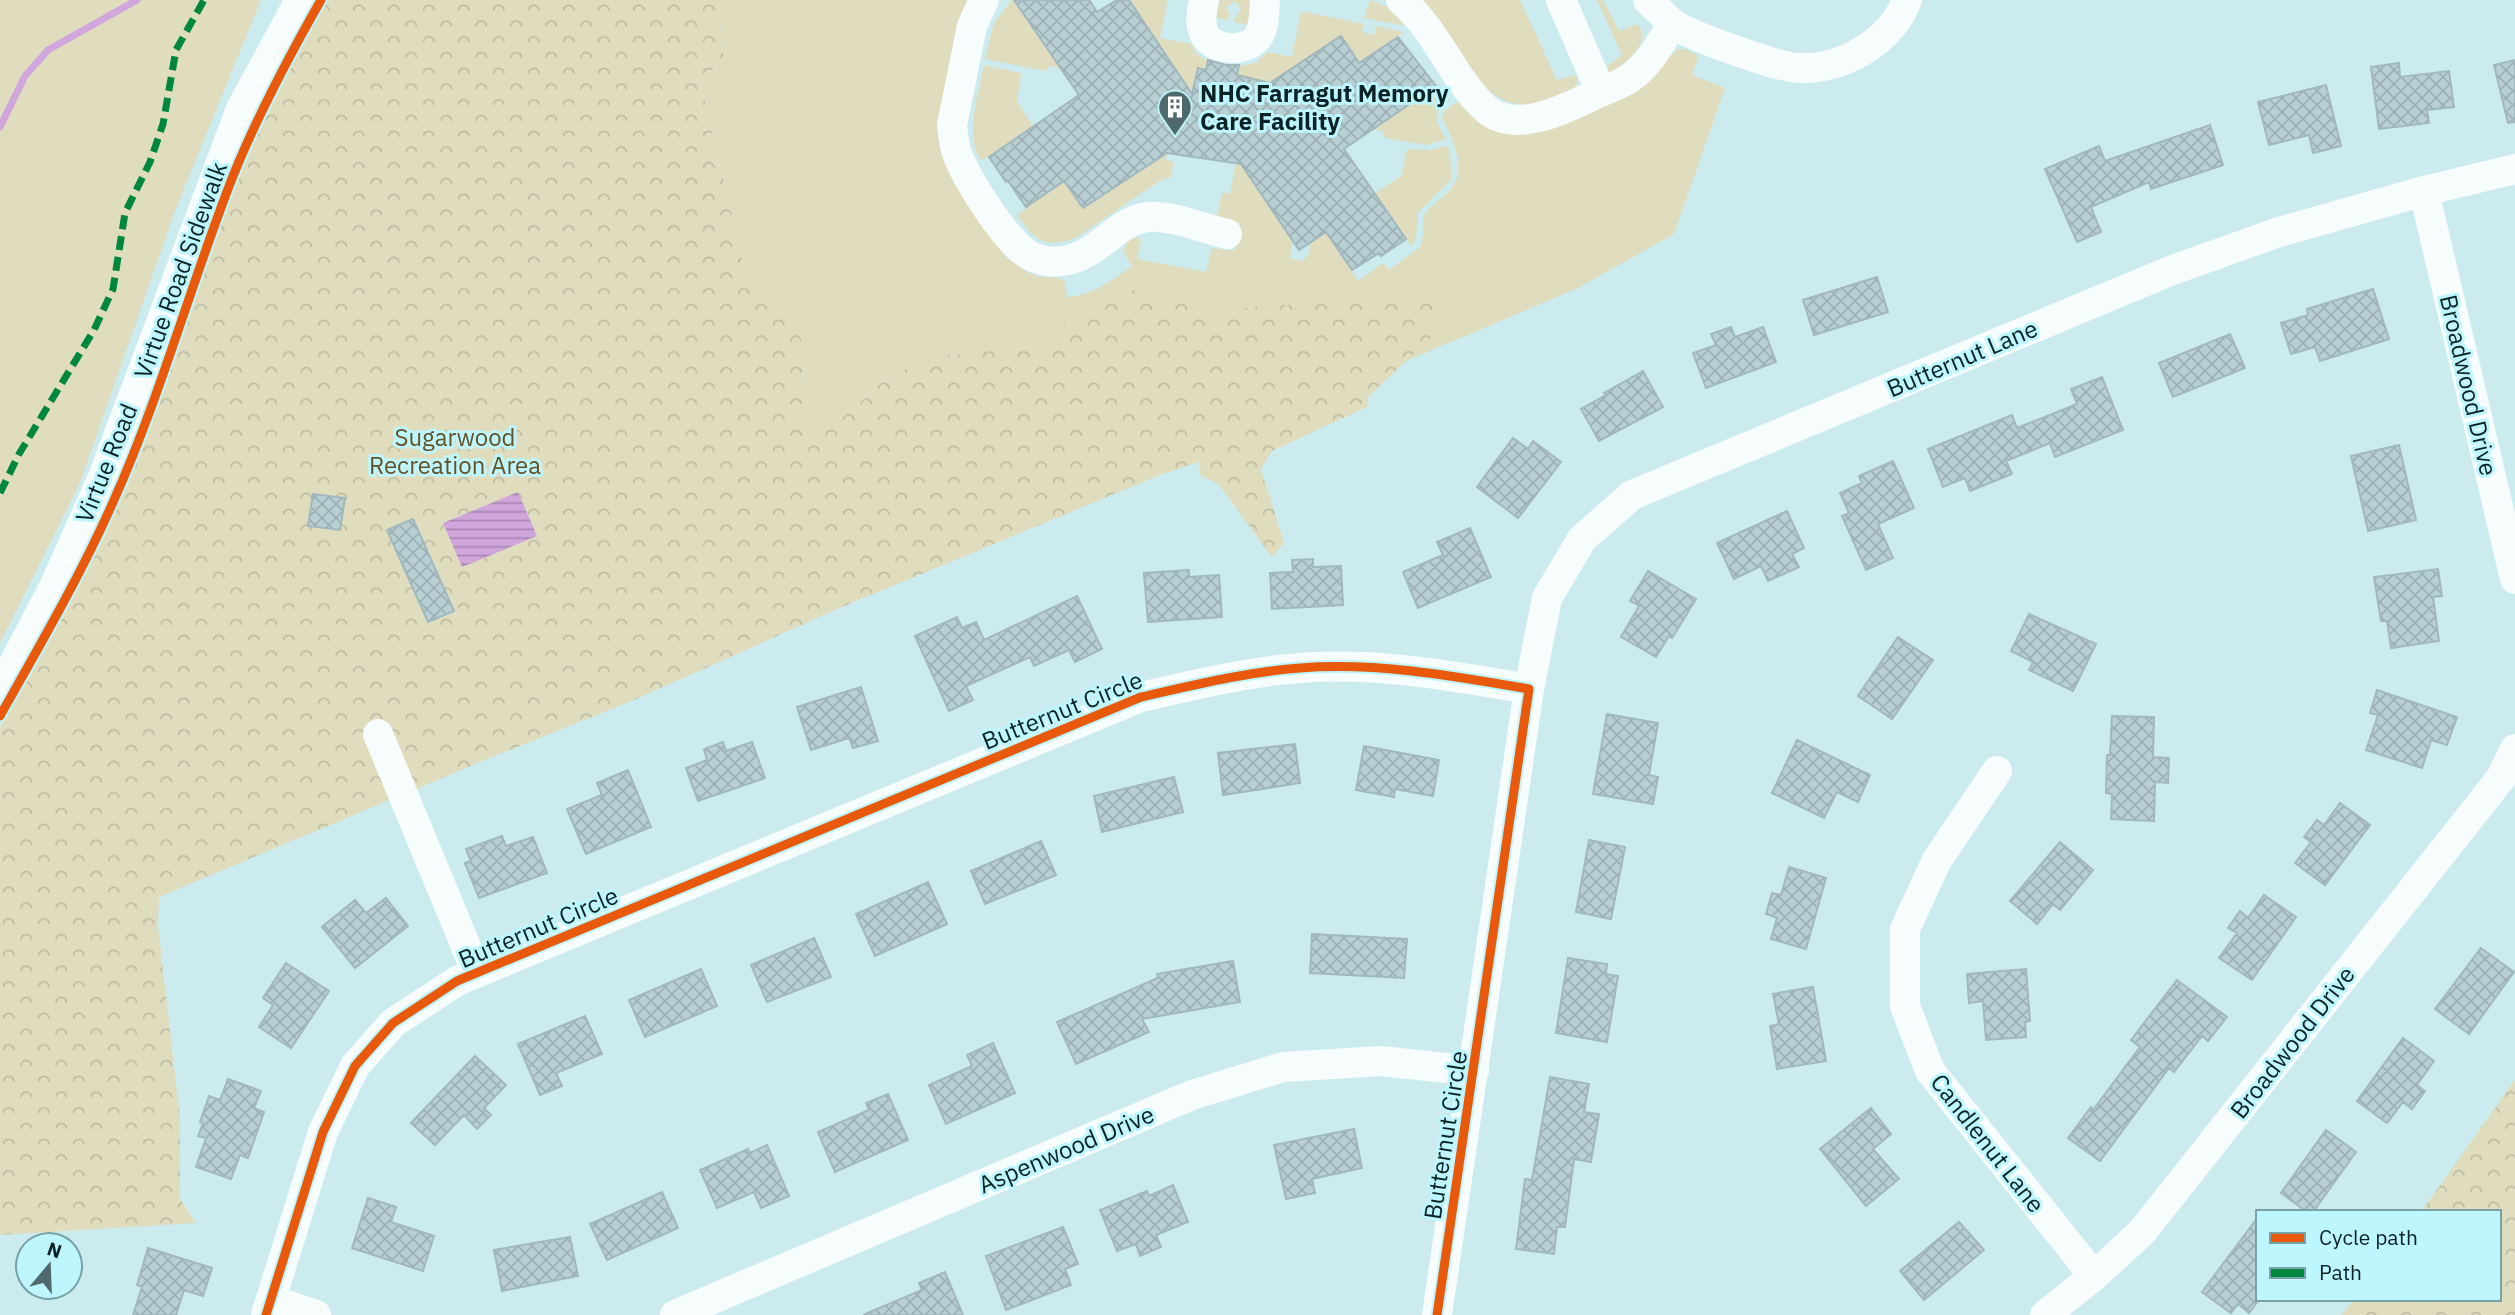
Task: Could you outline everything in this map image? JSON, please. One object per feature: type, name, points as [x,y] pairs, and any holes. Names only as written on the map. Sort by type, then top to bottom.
[{"type":"street","name":"Virtue Road","points":[[0,690],[55,586],[103,477],[241,109],[300,0]]},
{"type":"street","points":[[984,0],[972,26],[952,125],[953,134],[964,169],[1013,243],[1031,257],[1057,262],[1080,256],[1129,224],[1146,217],[1159,217],[1227,234]]},
{"type":"street","points":[[1204,0],[1201,26],[1206,38],[1213,43],[1240,48],[1253,43],[1259,37],[1265,0]]},
{"type":"street","points":[[1401,0],[1423,24],[1467,88],[1489,111],[1511,120],[1553,115],[1630,78],[1652,57],[1672,24]]},
{"type":"street","points":[[1561,0],[1601,92]]},
{"type":"street","points":[[1647,0],[1672,24],[1756,57],[1797,68],[1835,64],[1863,51],[1879,40],[1907,0]]},
{"type":"street","name":"Butternut Lane","points":[[1529,689],[1547,598],[1582,539],[1632,495],[2170,271],[2276,233],[2424,191],[2515,169]]},
{"type":"street","name":"Broadwood Drive","points":[[2424,191],[2515,579]]},
{"type":"street","name":"Butternut Circle","points":[[268,1308],[323,1132],[355,1066],[393,1023],[457,981],[1141,696],[1223,678],[1301,668],[1375,667],[1529,689],[1437,1315]]},
{"type":"street","points":[[378,734],[477,973]]},
{"type":"street","name":"Broadwood Drive","points":[[2045,1315],[2094,1276],[2142,1232],[2501,778],[2515,749]]},
{"type":"street","name":"Candlenut Lane","points":[[1997,771],[1937,860],[1905,929],[1905,1006],[1930,1071],[2094,1276]]},
{"type":"street","name":"Aspenwood Drive","points":[[675,1315],[1192,1095],[1283,1067],[1381,1061],[1474,1071]]},
{"type":"street","points":[[268,1308],[316,1315]]},
{"type":"green space","points":[[0,0],[261,0],[175,211],[80,483],[0,643]]},
{"type":"green space","name":"Sugarwood Recreation Area","points":[[325,0],[727,0],[719,12],[724,60],[700,81],[748,284],[801,338],[804,411],[809,423],[837,423],[884,381],[929,357],[1055,345],[1068,315],[1135,290],[1189,301],[1189,312],[1417,296],[1441,306],[1435,334],[1368,397],[1367,407],[1272,451],[1261,469],[1284,543],[1272,557],[1219,485],[1200,475],[1199,462],[1160,475],[849,604],[634,700],[159,897],[158,925],[180,1118],[180,1199],[196,1223],[65,1231],[14,1231],[14,1234],[0,1235],[0,727],[97,543],[163,380],[258,123],[282,74]]},
{"type":"green space","points":[[727,0],[968,0],[960,16],[943,159],[955,184],[1006,257],[1027,272],[1041,277],[1061,278],[1065,282],[1067,297],[1093,290],[1132,266],[1123,251],[1127,242],[1137,237],[1141,241],[1137,259],[1206,272],[1212,248],[1234,251],[1240,223],[1220,220],[1217,216],[1222,193],[1230,194],[1236,162],[1241,164],[1293,241],[1291,259],[1303,261],[1310,252],[1309,243],[1326,232],[1358,281],[1383,263],[1389,270],[1420,247],[1423,217],[1450,190],[1458,173],[1456,154],[1442,118],[1445,110],[1458,102],[1476,119],[1537,132],[1555,128],[1613,102],[1678,49],[1685,49],[1697,55],[1692,75],[1725,88],[1674,234],[1576,289],[1406,361],[1435,334],[1417,296],[1189,313],[1055,345],[929,357],[884,381],[837,423],[809,423],[804,411],[801,338],[748,284],[700,81],[724,60],[719,12]]},
{"type":"green space","points":[[1012,0],[1025,0],[1018,6],[1074,89],[1059,68],[1050,66],[1045,71],[985,59],[994,23]]},
{"type":"green space","points":[[1129,0],[1168,0],[1160,38],[1191,44],[1197,54],[1207,61],[1206,70],[1198,68],[1192,93]]},
{"type":"green space","points":[[1215,0],[1253,0],[1250,25],[1234,22],[1241,11],[1235,1],[1226,7],[1230,14],[1228,20],[1212,17]]},
{"type":"green space","points":[[1370,0],[1387,7],[1406,26],[1364,18]]},
{"type":"green space","points":[[1423,0],[1520,0],[1557,80],[1575,75],[1578,80],[1576,86],[1531,104],[1514,103],[1498,97],[1481,84]]},
{"type":"green space","points":[[1597,0],[1603,0],[1619,31],[1637,24],[1642,31],[1643,37],[1636,51],[1612,73],[1608,72],[1606,67],[1622,55]]},
{"type":"green space","points":[[1301,11],[1364,24],[1362,32],[1374,35],[1376,26],[1404,32],[1359,63],[1340,36],[1241,103],[1238,76],[1240,66],[1256,63],[1268,52],[1292,57]]},
{"type":"green space","points":[[984,65],[1021,73],[1017,102],[1034,127],[989,157],[980,160],[973,136],[973,124]]},
{"type":"green space","points":[[1440,84],[1450,100],[1437,113],[1446,139],[1426,145],[1385,138],[1382,131],[1373,129]]},
{"type":"green space","points":[[1448,145],[1451,179],[1418,213],[1416,239],[1411,246],[1375,193],[1401,176],[1407,149],[1431,150]]},
{"type":"green space","points":[[1167,153],[1166,160],[1174,162],[1171,177],[1161,180],[1077,237],[1057,243],[1042,241],[1017,215],[1064,181],[1084,208]]},
{"type":"green space","points":[[2515,1080],[2515,1315],[2341,1315],[2353,1301],[2501,1301],[2501,1210],[2422,1210]]},
{"type":"shaded area","points":[[518,492],[537,536],[462,567],[443,523]]},
{"type":"building","name":"NHC Farragut Memory Care Facility","points":[[1014,0],[1089,0],[1097,12],[1117,0],[1129,0],[1192,94],[1198,68],[1206,70],[1208,60],[1239,65],[1237,75],[1270,83],[1341,36],[1359,63],[1398,37],[1436,86],[1344,149],[1406,239],[1381,256],[1379,253],[1352,270],[1326,232],[1299,250],[1241,164],[1167,153],[1083,208],[1064,181],[1026,207],[989,157],[1079,95]]},
{"type":"building","points":[[2515,60],[2515,122],[2508,123],[2494,65]]},
{"type":"building","points":[[2399,63],[2400,77],[2449,71],[2454,107],[2427,110],[2429,123],[2379,129],[2371,67]]},
{"type":"building","points":[[2326,85],[2341,146],[2313,153],[2309,135],[2269,145],[2258,102]]},
{"type":"building","points":[[2210,125],[2223,165],[2151,189],[2149,182],[2091,207],[2101,232],[2077,242],[2045,169],[2099,146],[2105,161]]},
{"type":"building","points":[[1877,277],[1888,312],[1814,335],[1803,300]]},
{"type":"building","points":[[2373,289],[2389,339],[2320,361],[2315,347],[2291,354],[2281,323],[2308,315],[2307,309]]},
{"type":"building","points":[[1731,327],[1735,337],[1763,327],[1776,362],[1706,388],[1693,353],[1716,345],[1711,334]]},
{"type":"building","points":[[2230,334],[2245,368],[2173,397],[2159,363]]},
{"type":"building","points":[[1643,371],[1663,407],[1599,441],[1581,409]]},
{"type":"building","points":[[2102,377],[2123,430],[2055,457],[2050,443],[2006,461],[2012,474],[1970,491],[1965,478],[1943,487],[1928,449],[2012,415],[2017,428],[2077,404],[2071,389]]},
{"type":"building","points":[[1513,438],[1528,449],[1533,441],[1561,462],[1518,518],[1477,487]]},
{"type":"building","points":[[2399,445],[2416,520],[2368,531],[2351,456]]},
{"type":"building","points":[[1893,461],[1914,508],[1878,524],[1893,558],[1866,570],[1842,516],[1849,513],[1840,493],[1862,483],[1859,476]]},
{"type":"building","points":[[313,494],[345,498],[340,530],[308,526]]},
{"type":"building","points":[[1787,511],[1804,548],[1792,554],[1799,567],[1768,581],[1761,566],[1734,579],[1717,543]]},
{"type":"building","points":[[413,519],[454,611],[428,622],[387,530]]},
{"type":"building","points":[[1470,528],[1491,577],[1418,608],[1403,572],[1443,555],[1437,542]]},
{"type":"building","points":[[1313,559],[1313,567],[1341,566],[1343,605],[1272,609],[1270,573],[1293,572],[1292,560]]},
{"type":"building","points":[[2438,569],[2442,596],[2433,597],[2439,641],[2391,648],[2387,621],[2381,621],[2374,577]]},
{"type":"building","points":[[1189,570],[1189,577],[1219,575],[1222,617],[1148,622],[1144,573]]},
{"type":"building","points":[[1648,571],[1696,599],[1672,638],[1669,636],[1656,657],[1621,637],[1639,606],[1630,601]]},
{"type":"building","points":[[1077,596],[1102,649],[1075,662],[1069,650],[1034,666],[1030,657],[966,686],[973,700],[949,711],[915,636],[957,617],[962,628],[976,622],[984,640]]},
{"type":"building","points":[[2029,614],[2096,644],[2073,691],[2029,670],[2033,662],[2011,651]]},
{"type":"building","points":[[1898,637],[1933,660],[1892,719],[1858,696]]},
{"type":"building","points":[[861,687],[878,741],[853,748],[849,738],[811,750],[797,707]]},
{"type":"building","points":[[2377,690],[2457,717],[2447,745],[2431,740],[2422,768],[2366,750],[2378,715],[2370,713]]},
{"type":"building","points":[[1607,714],[1658,723],[1649,775],[1658,777],[1653,804],[1593,794]]},
{"type":"building","points":[[2112,716],[2154,717],[2153,757],[2169,758],[2168,783],[2155,782],[2154,821],[2111,819],[2112,794],[2106,793]]},
{"type":"building","points":[[1797,740],[1870,775],[1858,802],[1837,792],[1824,818],[1772,793]]},
{"type":"building","points":[[723,742],[726,751],[752,742],[765,778],[698,801],[686,768],[707,760],[704,749]]},
{"type":"building","points":[[1295,744],[1300,783],[1223,795],[1218,753]]},
{"type":"building","points":[[1364,746],[1439,760],[1433,796],[1395,789],[1394,797],[1356,790]]},
{"type":"building","points":[[628,770],[651,827],[586,854],[567,809],[602,795],[597,783]]},
{"type":"building","points":[[1174,777],[1183,812],[1102,832],[1094,796]]},
{"type":"building","points":[[2340,803],[2370,825],[2325,885],[2295,863],[2311,842],[2304,837],[2317,820],[2324,825]]},
{"type":"building","points":[[502,836],[506,846],[533,837],[547,873],[479,898],[465,863],[471,861],[466,849]]},
{"type":"building","points":[[1589,840],[1625,847],[1611,919],[1576,912]]},
{"type":"building","points":[[1041,841],[1056,875],[985,904],[971,871]]},
{"type":"building","points":[[2060,842],[2093,870],[2060,910],[2053,904],[2037,924],[2010,901]]},
{"type":"building","points":[[1789,867],[1826,878],[1806,949],[1771,939],[1777,918],[1766,914],[1772,893],[1781,895]]},
{"type":"building","points":[[928,882],[947,924],[875,956],[856,914]]},
{"type":"building","points":[[2264,895],[2296,917],[2252,980],[2219,958],[2237,933],[2228,928],[2240,911],[2248,918]]},
{"type":"building","points":[[386,898],[408,926],[355,968],[322,927],[355,900],[366,913]]},
{"type":"building","points":[[1312,934],[1407,939],[1404,978],[1310,973]]},
{"type":"building","points":[[814,938],[831,977],[767,1002],[751,965]]},
{"type":"building","points":[[2481,948],[2514,972],[2469,1034],[2435,1009]]},
{"type":"building","points":[[1568,958],[1607,964],[1606,974],[1618,976],[1607,1042],[1556,1033]]},
{"type":"building","points":[[1233,961],[1240,1002],[1142,1019],[1149,1032],[1076,1064],[1057,1022],[1158,978],[1157,974]]},
{"type":"building","points":[[286,963],[329,991],[291,1048],[259,1027],[273,1005],[263,998]]},
{"type":"building","points":[[701,969],[717,1006],[645,1037],[629,1000]]},
{"type":"building","points":[[2026,969],[2030,1021],[2025,1022],[2026,1037],[1986,1040],[1983,1001],[1969,1003],[1967,974]]},
{"type":"building","points":[[2177,980],[2227,1017],[2208,1041],[2202,1036],[2174,1072],[2169,1068],[2100,1161],[2068,1138],[2091,1107],[2093,1110],[2140,1047],[2131,1040]]},
{"type":"building","points":[[1813,987],[1826,1061],[1777,1069],[1770,1026],[1779,1024],[1773,994]]},
{"type":"building","points":[[585,1016],[602,1054],[556,1073],[562,1086],[540,1095],[518,1044]]},
{"type":"building","points":[[2403,1038],[2434,1061],[2417,1085],[2425,1091],[2412,1109],[2403,1102],[2387,1123],[2357,1101]]},
{"type":"building","points":[[993,1043],[1015,1093],[946,1124],[929,1085],[972,1066],[967,1055]]},
{"type":"building","points":[[475,1056],[506,1085],[484,1108],[491,1115],[477,1129],[464,1115],[435,1145],[411,1123]]},
{"type":"building","points":[[1550,1077],[1589,1084],[1584,1112],[1599,1114],[1591,1162],[1574,1159],[1565,1227],[1557,1227],[1554,1254],[1516,1249],[1525,1179],[1532,1180]]},
{"type":"building","points":[[228,1079],[261,1091],[254,1108],[264,1112],[248,1158],[240,1155],[231,1179],[196,1167],[206,1138],[198,1136],[209,1096],[220,1100]]},
{"type":"building","points":[[888,1094],[908,1140],[835,1172],[818,1132],[869,1110],[866,1103]]},
{"type":"building","points":[[1871,1108],[1891,1134],[1873,1149],[1899,1179],[1866,1206],[1820,1149]]},
{"type":"building","points":[[1354,1129],[1362,1168],[1312,1179],[1315,1193],[1286,1199],[1274,1145]]},
{"type":"building","points":[[2326,1130],[2356,1152],[2314,1210],[2304,1210],[2281,1193]]},
{"type":"building","points":[[767,1145],[789,1196],[761,1208],[754,1192],[717,1208],[700,1170],[748,1149],[750,1153]]},
{"type":"building","points":[[1173,1185],[1188,1222],[1156,1235],[1161,1247],[1140,1256],[1136,1244],[1117,1251],[1100,1210],[1147,1191],[1149,1196]]},
{"type":"building","points":[[662,1192],[678,1228],[607,1260],[590,1224]]},
{"type":"building","points":[[368,1198],[396,1207],[391,1222],[434,1236],[423,1271],[352,1248]]},
{"type":"building","points":[[2256,1220],[2258,1301],[2249,1313],[2238,1304],[2231,1313],[2202,1292]]},
{"type":"building","points":[[1959,1222],[1984,1250],[1924,1300],[1900,1271]]},
{"type":"building","points":[[1063,1227],[1078,1264],[1065,1269],[1071,1285],[1006,1310],[986,1256]]},
{"type":"building","points":[[570,1237],[578,1276],[502,1291],[494,1250]]},
{"type":"building","points":[[148,1248],[212,1268],[203,1296],[184,1290],[176,1315],[133,1315],[142,1287],[137,1285]]},
{"type":"building","points":[[945,1272],[963,1315],[863,1315],[922,1290],[919,1283]]},
{"type":"waterway","points":[[0,127],[25,76],[48,50],[137,0]]},
{"type":"marked path","points":[[0,493],[19,454],[94,330],[113,289],[125,213],[150,162],[163,124],[176,50],[204,0]]},
{"type":"cycle path","name":"Virtue Road Sidewalk","points":[[0,716],[74,583],[114,500],[147,420],[233,176],[274,86],[321,0]]},
{"type":"cycle path","points":[[266,1315],[323,1132],[355,1066],[393,1023],[457,981],[1141,697],[1260,673],[1329,667],[1415,671],[1529,689],[1437,1315]]},
{"type":"place","name":"NHC Farragut Memory Care Facility","points":[[1175,137]]}]
